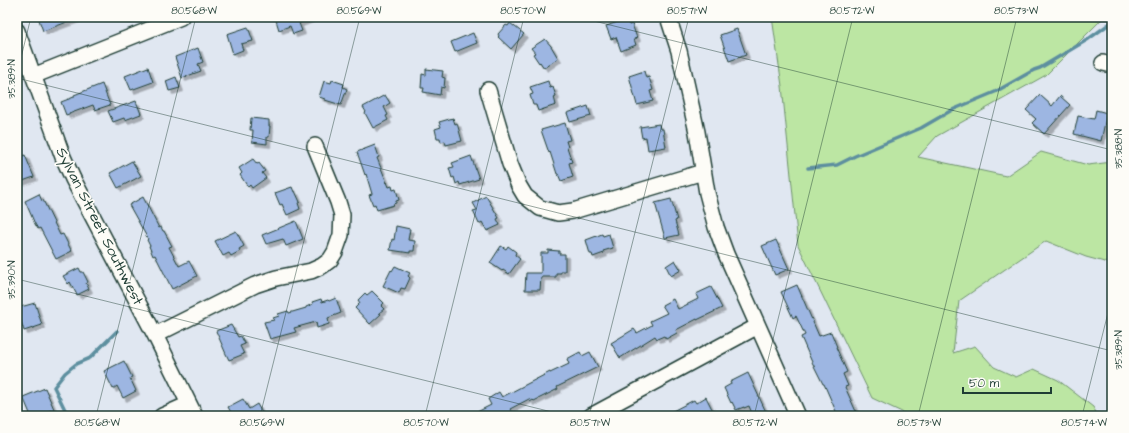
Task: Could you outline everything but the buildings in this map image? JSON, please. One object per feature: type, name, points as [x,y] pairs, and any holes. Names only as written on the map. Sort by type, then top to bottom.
[{"type":"street","points":[[33,76],[181,17]]},
{"type":"street","points":[[668,17],[679,52],[697,132],[707,193],[716,227],[726,254],[798,416]]},
{"type":"street","name":"Sylvan Street Southwest","points":[[17,31],[63,157],[73,179],[155,335],[192,410]]},
{"type":"street","points":[[488,90],[510,164],[519,186],[526,196],[540,208],[558,213],[573,211],[703,172]]},
{"type":"street","points":[[155,335],[255,285],[276,278],[311,272],[330,260],[336,252],[342,235],[342,215],[315,146]]},
{"type":"street","points":[[591,416],[758,326]]},
{"type":"street","points":[[162,416],[192,410]]},
{"type":"green space","points":[[772,17],[1104,17],[1046,75],[937,136],[918,157],[1006,176],[1041,152],[1088,165],[1112,162],[1112,264],[1086,257],[1046,241],[959,301],[953,353],[975,346],[994,367],[1016,377],[1034,369],[1058,380],[1093,407],[1098,416],[907,416],[906,414],[872,398],[798,245],[782,86]]},
{"type":"waterway","points":[[808,168],[837,165],[921,128],[952,110],[995,92],[1040,68],[1087,40],[1112,22]]},
{"type":"waterway","points":[[68,416],[54,387],[65,373],[76,364],[90,358],[117,331]]}]
